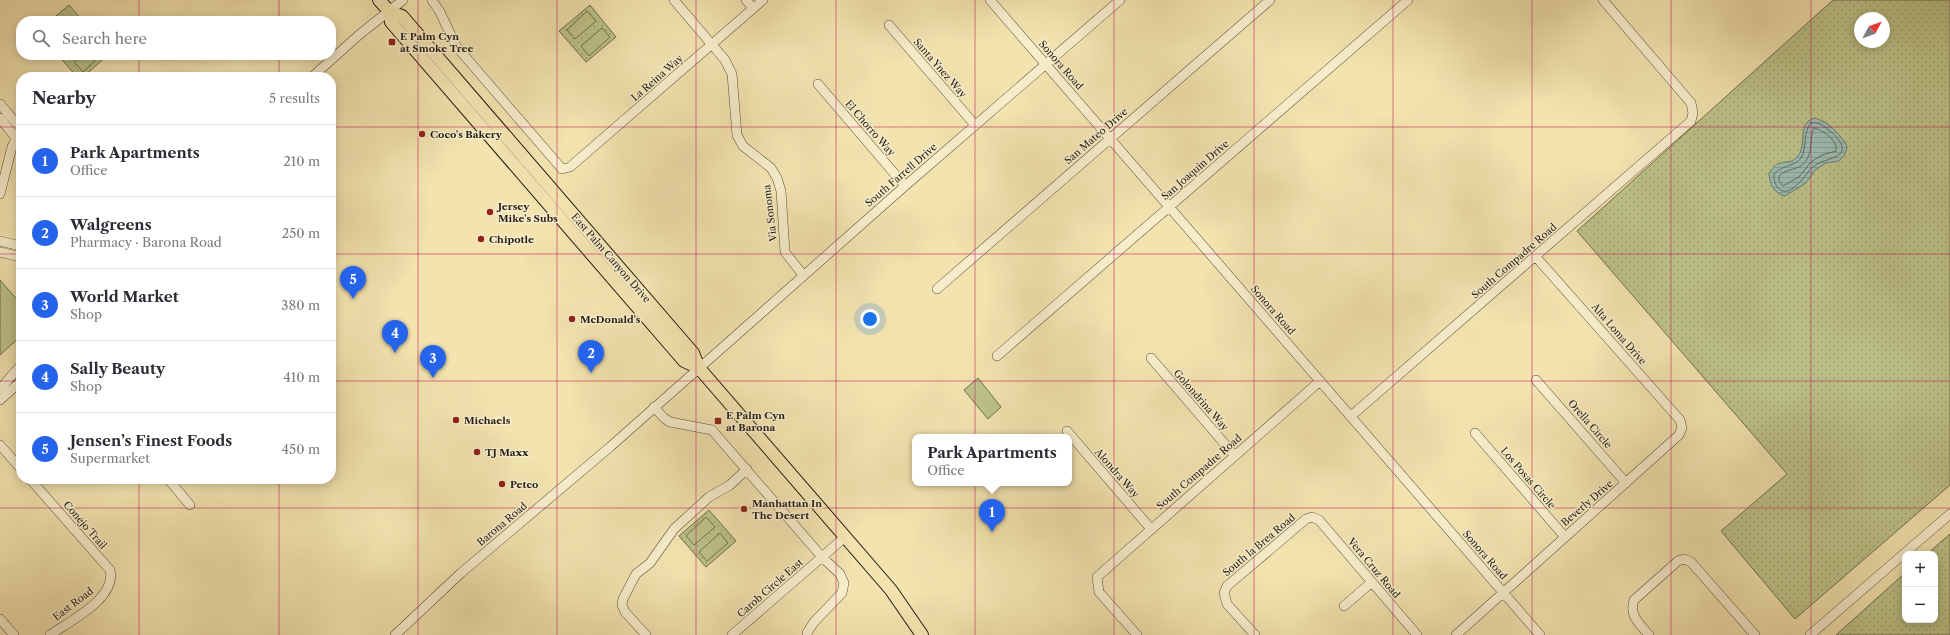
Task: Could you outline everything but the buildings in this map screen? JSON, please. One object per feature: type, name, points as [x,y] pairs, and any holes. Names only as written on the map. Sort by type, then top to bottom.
[{"type":"main road","name":"East Palm Canyon Drive","points":[[379,0],[389,11],[390,22],[684,361],[698,368],[892,590],[922,635]]},
{"type":"street","points":[[336,56],[360,34],[403,0]]},
{"type":"street","name":"La Reina Way","points":[[432,0],[440,12],[456,46],[562,169],[570,167],[763,0]]},
{"type":"street","name":"Via Sonoma","points":[[674,0],[725,60],[732,74],[737,135],[743,146],[752,155],[771,168],[777,178],[781,191],[786,252],[803,275]]},
{"type":"street","points":[[746,0],[753,8]]},
{"type":"street","name":"Sonora Road","points":[[990,0],[1540,635]]},
{"type":"street","name":"South Farrell Drive","points":[[698,368],[975,124],[1120,0]]},
{"type":"street","name":"San Mateo Drive","points":[[937,289],[1270,0]]},
{"type":"street","name":"San Joaquin Drive","points":[[997,356],[1408,0]]},
{"type":"street","name":"South Compadre Road","points":[[1351,416],[1536,257],[1690,121],[1693,113],[1691,103],[1603,0]]},
{"type":"street","name":"Santa Ynez Way","points":[[889,25],[975,124]]},
{"type":"street","points":[[318,72],[331,60]]},
{"type":"street","name":"El Chorro Way","points":[[818,84],[905,186]]},
{"type":"street","points":[[0,104],[16,123]]},
{"type":"street","points":[[0,118],[16,138]]},
{"type":"street","points":[[0,194],[12,147],[16,144]]},
{"type":"street","points":[[0,241],[16,245]]},
{"type":"street","points":[[0,252],[16,256]]},
{"type":"street","name":"Alta Loma Drive","points":[[1536,257],[1680,420],[1682,428]]},
{"type":"street","name":"Golondrina Way","points":[[1151,358],[1235,456]]},
{"type":"street","name":"Barona Road","points":[[395,635],[462,573],[698,368]]},
{"type":"street","points":[[0,389],[16,371]]},
{"type":"street","name":"Orella Circle","points":[[1536,380],[1626,483]]},
{"type":"street","name":"South Compadre Road","points":[[1137,635],[1099,592],[1096,577],[1103,569],[1320,381]]},
{"type":"street","points":[[0,400],[16,386]]},
{"type":"street","points":[[654,407],[670,422],[712,430],[822,557],[840,574],[844,583],[842,593],[814,622],[806,634]]},
{"type":"street","name":"Beverly Drive","points":[[1456,635],[1679,435],[1682,428]]},
{"type":"street","name":"Los Posas Circle","points":[[1474,433],[1565,537]]},
{"type":"street","name":"Alondra Way","points":[[1072,437],[1151,529]]},
{"type":"street","points":[[0,445],[16,463]]},
{"type":"street","points":[[646,635],[625,612],[622,605],[623,599],[636,574],[650,563],[674,529],[709,497],[726,489],[747,469]]},
{"type":"street","name":"Conejo Trail","points":[[34,484],[110,570],[112,576],[108,590]]},
{"type":"street","points":[[172,484],[190,505]]},
{"type":"street","points":[[1810,635],[1950,514]]},
{"type":"street","name":"Vera Cruz Road","points":[[1312,517],[1319,520],[1417,635]]},
{"type":"street","name":"South la Brea Road","points":[[1255,635],[1227,604],[1224,593],[1227,586],[1306,519],[1312,517]]},
{"type":"street","name":"Carob Circle East","points":[[732,635],[846,537]]},
{"type":"street","points":[[1649,635],[1635,618],[1631,609],[1634,600],[1678,561],[1684,559],[1691,562],[1755,635]]},
{"type":"street","points":[[1344,606],[1372,582]]},
{"type":"street","name":"East Road","points":[[50,635],[96,602],[108,590]]},
{"type":"street","points":[[0,619],[14,635]]},
{"type":"green space","points":[[1833,0],[1950,0],[1950,485],[1795,619],[1721,531],[1787,474],[1577,231]]},
{"type":"green space","points":[[69,5],[79,16],[56,16]]},
{"type":"green space","points":[[590,5],[616,37],[586,62],[559,31]]},
{"type":"green space","points":[[587,11],[596,21],[575,39],[567,30]]},
{"type":"green space","points":[[602,28],[610,37],[589,56],[581,46]]},
{"type":"green space","points":[[62,60],[102,60],[89,72],[73,72]]},
{"type":"green space","points":[[77,60],[96,60],[83,72],[74,62]]},
{"type":"green space","points":[[0,280],[16,298],[16,341],[0,355]]},
{"type":"green space","points":[[978,378],[1001,407],[988,419],[964,390]]},
{"type":"green space","points":[[709,510],[736,541],[706,567],[679,536]]},
{"type":"green space","points":[[706,517],[715,527],[694,545],[686,536]]},
{"type":"green space","points":[[720,533],[728,543],[707,561],[699,552]]},
{"type":"green space","points":[[1950,534],[1950,635],[1836,635],[1902,576],[1902,623],[1938,623],[1938,551],[1930,551]]},
{"type":"water","points":[[1815,118],[1829,125],[1840,136],[1847,146],[1845,155],[1839,161],[1826,163],[1815,170],[1806,183],[1785,196],[1773,188],[1769,173],[1775,166],[1791,161],[1798,156],[1801,151],[1806,124]]},
{"type":"place","name":"E Palm Cyn at Smoke Tree","points":[[392,42]]},
{"type":"place","name":"Coco's Bakery","points":[[422,134]]},
{"type":"place","name":"Jersey Mike's Subs","points":[[490,212]]},
{"type":"place","name":"Chipotle","points":[[481,239]]},
{"type":"place","name":"Jensen’s Finest Foods","points":[[353,299]]},
{"type":"place","name":"McDonald's","points":[[572,319]]},
{"type":"place","name":"Sally Beauty","points":[[395,353]]},
{"type":"place","name":"Walgreens","points":[[591,373]]},
{"type":"place","name":"World Market","points":[[433,378]]},
{"type":"place","name":"Michaels","points":[[456,420]]},
{"type":"place","name":"E Palm Cyn at Barona","points":[[718,421]]},
{"type":"place","name":"TJ Maxx","points":[[477,452]]},
{"type":"place","name":"Petco","points":[[502,484]]},
{"type":"place","name":"Manhattan In The Desert","points":[[744,509]]},
{"type":"place","name":"Park Apartments","points":[[992,532]]}]
